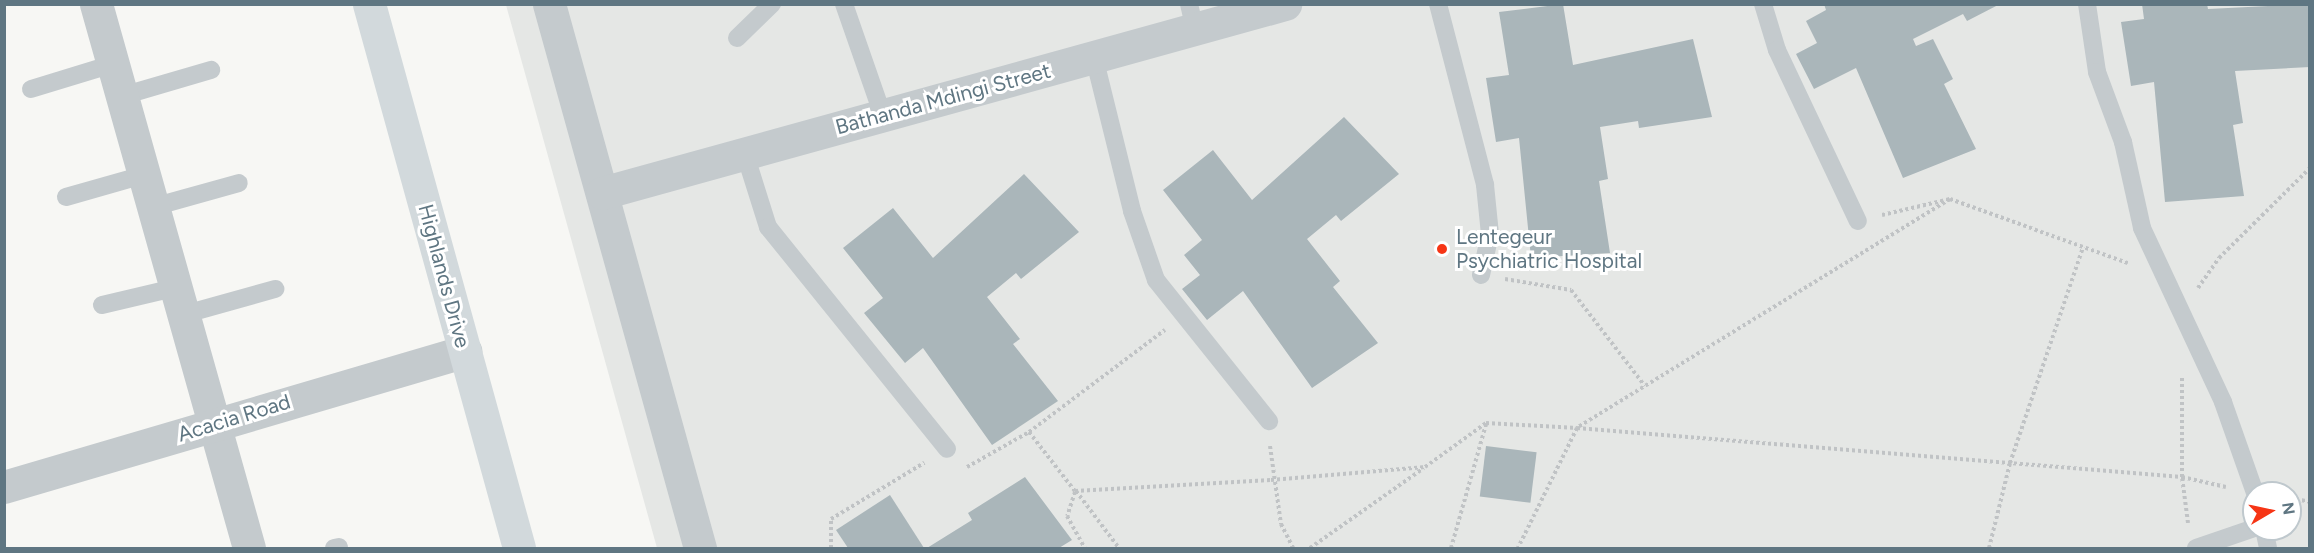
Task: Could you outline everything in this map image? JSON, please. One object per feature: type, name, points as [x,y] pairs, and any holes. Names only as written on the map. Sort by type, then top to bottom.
[{"type":"main road","name":"Highlands Drive","points":[[369,4],[519,549]]},
{"type":"street","points":[[96,4],[211,424],[249,549]]},
{"type":"street","points":[[549,4],[700,549]]},
{"type":"street","name":"Bathanda Mdingi Street","points":[[602,193],[1094,57],[1192,17],[1285,4]]},
{"type":"street","name":"Acacia Road","points":[[4,487],[211,424],[465,351]]},
{"type":"lane","points":[[737,38],[772,4]]},
{"type":"lane","points":[[844,4],[883,116]]},
{"type":"lane","points":[[1438,4],[1485,185],[1490,234],[1481,275]]},
{"type":"lane","points":[[1763,4],[1777,50],[1858,221]]},
{"type":"lane","points":[[2087,4],[2097,72],[2123,142],[2142,228],[2182,310],[2251,481]]},
{"type":"lane","points":[[1094,57],[1144,250],[1156,280],[1269,422]]},
{"type":"lane","points":[[32,89],[113,64]]},
{"type":"lane","points":[[122,96],[211,70]]},
{"type":"lane","points":[[745,154],[773,235],[947,449]]},
{"type":"lane","points":[[66,197],[143,175]]},
{"type":"lane","points":[[153,207],[239,183]]},
{"type":"lane","points":[[102,305],[178,302],[275,289]]},
{"type":"lane","points":[[2193,543],[2242,531]]},
{"type":"path","points":[[2182,310],[2219,258],[2310,168]]},
{"type":"path","points":[[1858,221],[1950,199],[2132,264]]},
{"type":"path","points":[[1518,549],[1577,428],[1950,199]]},
{"type":"path","points":[[1989,549],[2010,463],[2083,247]]},
{"type":"path","points":[[1481,275],[1571,290],[1645,386]]},
{"type":"path","points":[[831,549],[831,519],[947,449],[958,472],[1029,432],[1183,316]]},
{"type":"path","points":[[2182,370],[2182,477],[2193,543]]},
{"type":"path","points":[[1269,422],[1271,480],[1281,524],[1293,549]]},
{"type":"path","points":[[1310,549],[1486,423],[1577,428],[2182,477],[2242,489]]},
{"type":"path","points":[[1451,549],[1486,423]]},
{"type":"path","points":[[1029,432],[1119,549]]},
{"type":"path","points":[[1075,491],[1271,480],[1425,467]]},
{"type":"path","points":[[1075,491],[1067,516],[1085,549]]},
{"type":"shaded area","name":"Lentegeur Psychiatric Hospital","points":[[506,5],[2309,5],[2309,548],[657,548]]},
{"type":"building","points":[[1563,4],[1573,65],[1693,39],[1712,117],[1639,128],[1638,121],[1600,127],[1608,179],[1599,181],[1610,253],[1531,258],[1519,138],[1496,142],[1486,78],[1509,75],[1499,12]]},
{"type":"building","points":[[1824,4],[2000,4],[1967,21],[1963,14],[1913,39],[1916,46],[1933,39],[1953,79],[1944,84],[1976,149],[1903,178],[1856,68],[1814,89],[1796,54],[1817,43],[1806,21],[1826,10]]},
{"type":"building","points":[[2142,4],[2207,4],[2208,9],[2310,4],[2310,67],[2235,71],[2243,123],[2233,125],[2244,196],[2165,202],[2154,82],[2131,86],[2121,22],[2144,19]]},
{"type":"building","points":[[1344,117],[1399,174],[1341,221],[1336,215],[1307,239],[1340,281],[1333,287],[1378,343],[1312,388],[1243,291],[1207,320],[1182,289],[1200,275],[1184,255],[1202,240],[1163,190],[1213,150],[1252,200]]},
{"type":"building","points":[[1024,174],[1079,232],[1021,279],[1016,273],[987,297],[1020,339],[1013,344],[1058,401],[992,445],[923,348],[905,363],[864,313],[883,298],[843,248],[893,208],[933,258]]},
{"type":"building","points":[[1486,446],[1537,452],[1530,503],[1480,497]]},
{"type":"building","points":[[1025,477],[1072,540],[1059,548],[927,548],[972,520],[968,513]]},
{"type":"building","points":[[890,495],[924,548],[848,548],[836,530]]},
{"type":"place","name":"Lentegeur Psychiatric Hospital","points":[[1442,249]]}]
